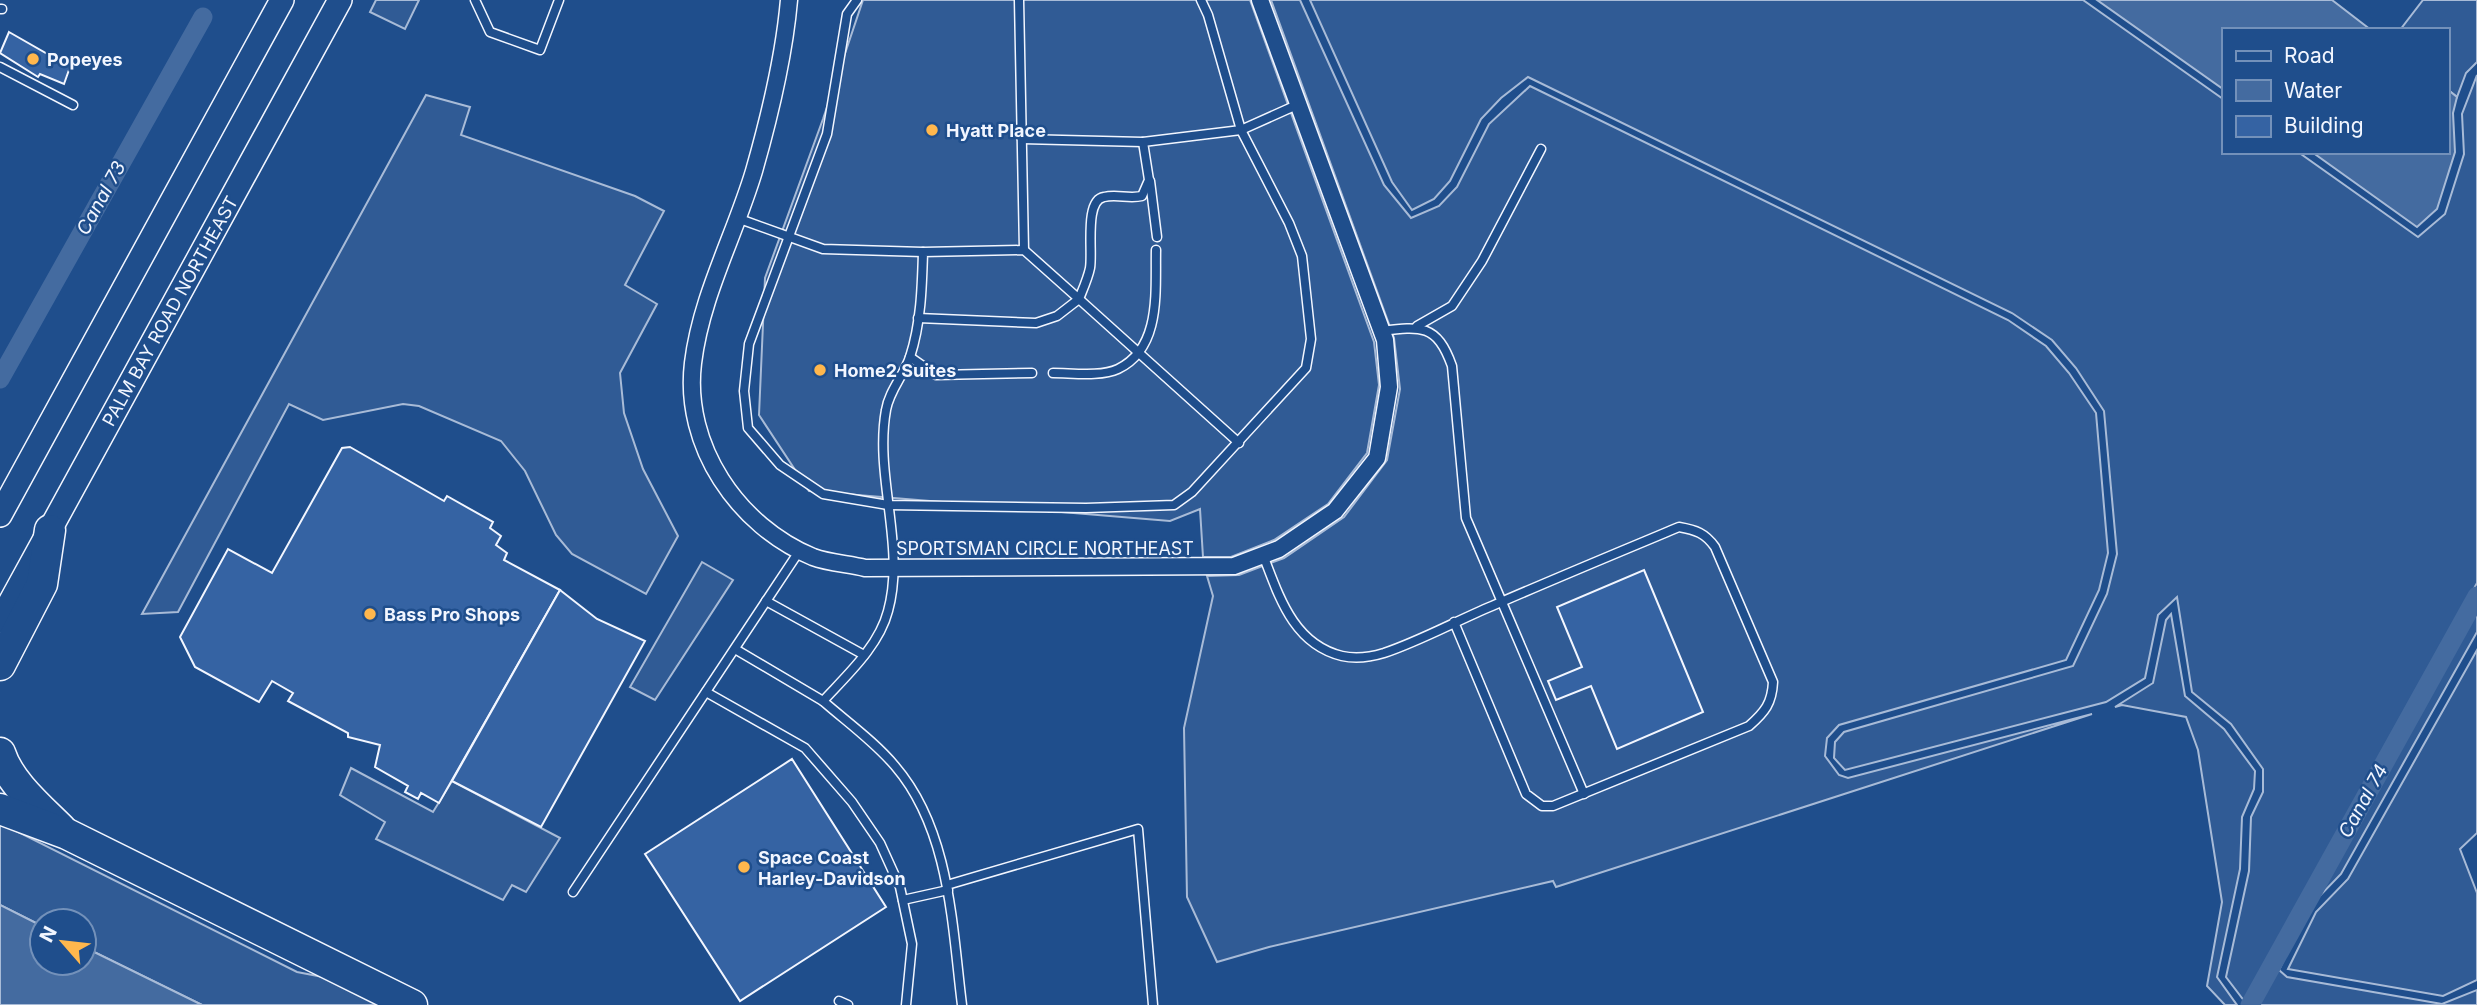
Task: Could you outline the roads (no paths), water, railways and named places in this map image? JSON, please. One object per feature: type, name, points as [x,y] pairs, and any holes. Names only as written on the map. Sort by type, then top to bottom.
[{"type":"highway","points":[[0,665],[42,584],[50,530]]},
{"type":"highway","points":[[0,753],[3,762],[30,798],[67,834]]},
{"type":"highway","points":[[0,809],[67,834],[412,1005]]},
{"type":"main road","name":"PALM BAY ROAD NORTHEAST","points":[[0,621],[340,0]]},
{"type":"main road","points":[[0,515],[280,1]]},
{"type":"street","name":"SPORTSMAN CIRCLE NORTHEAST","points":[[789,0],[785,49],[753,173],[713,282],[692,364],[695,418],[713,469],[740,505],[774,537],[815,557],[865,568],[1234,566],[1279,549],[1335,511],[1377,458],[1390,387],[1381,331],[1260,0]]},
{"type":"lane","points":[[475,0],[490,32],[540,50],[559,0]]},
{"type":"lane","points":[[857,0],[847,14],[827,134],[790,239],[748,344],[744,391],[748,428],[780,465],[823,494],[888,505],[1073,508],[1174,505],[1192,492],[1306,368],[1311,339],[1302,256],[1289,223],[1241,130],[1208,15],[1200,0]]},
{"type":"lane","points":[[1019,0],[1024,250]]},
{"type":"lane","points":[[0,67],[73,105]]},
{"type":"lane","points":[[1022,139],[1143,142],[1241,130],[1298,104]]},
{"type":"lane","points":[[1143,142],[1157,237]]},
{"type":"lane","points":[[1381,331],[1417,326],[1452,306],[1482,261],[1541,149]]},
{"type":"lane","points":[[918,318],[1036,323],[1057,316],[1079,299],[1090,267],[1091,215],[1096,201],[1103,197],[1132,198],[1142,195],[1149,180]]},
{"type":"lane","points":[[737,218],[823,249],[1024,250],[1238,443]]},
{"type":"lane","points":[[1053,373],[1118,369],[1136,353],[1153,326],[1156,250]]},
{"type":"lane","points":[[823,701],[864,655],[888,612],[893,568],[883,457],[886,408],[910,357],[918,318],[923,251]]},
{"type":"lane","points":[[1417,326],[1433,333],[1445,347],[1452,366],[1466,518],[1584,794]]},
{"type":"lane","points":[[910,357],[936,375],[1032,373]]},
{"type":"lane","points":[[1263,555],[1286,613],[1297,628],[1329,652],[1362,657],[1384,653],[1454,622],[1679,527],[1707,535],[1715,547],[1773,682],[1772,699],[1763,714],[1749,726],[1553,806],[1542,806],[1526,794],[1454,622]]},
{"type":"lane","points":[[573,892],[800,550]]},
{"type":"lane","points":[[766,601],[864,655]]},
{"type":"lane","points":[[735,649],[823,701],[895,766],[927,816],[947,888],[962,1005]]},
{"type":"lane","points":[[706,692],[804,748],[852,802],[880,843],[903,900],[912,944],[906,1005]]},
{"type":"lane","points":[[903,900],[1138,829],[1153,1005]]},
{"type":"lane","points":[[838,1001],[848,1005]]},
{"type":"water","points":[[2097,0],[2332,0],[2368,28],[2222,28],[2222,88]]},
{"type":"water","points":[[2449,91],[2457,97],[2453,113],[2455,152],[2437,209],[2417,227],[2315,154],[2449,154]]},
{"type":"water","points":[[0,905],[28,919],[28,977],[98,977],[98,954],[202,1005],[0,1005]]},
{"type":"waterway","name":"Canal 73","points":[[0,379],[203,17]]},
{"type":"waterway","name":"Canal 74","points":[[2250,1005],[2477,596]]},
{"type":"place","name":"Popeyes","points":[[33,59]]},
{"type":"place","name":"Hyatt Place","points":[[932,130]]},
{"type":"place","name":"Home2 Suites","points":[[820,370]]},
{"type":"place","name":"Bass Pro Shops","points":[[370,614]]},
{"type":"place","name":"Space Coast Harley-Davidson","points":[[744,867]]}]
